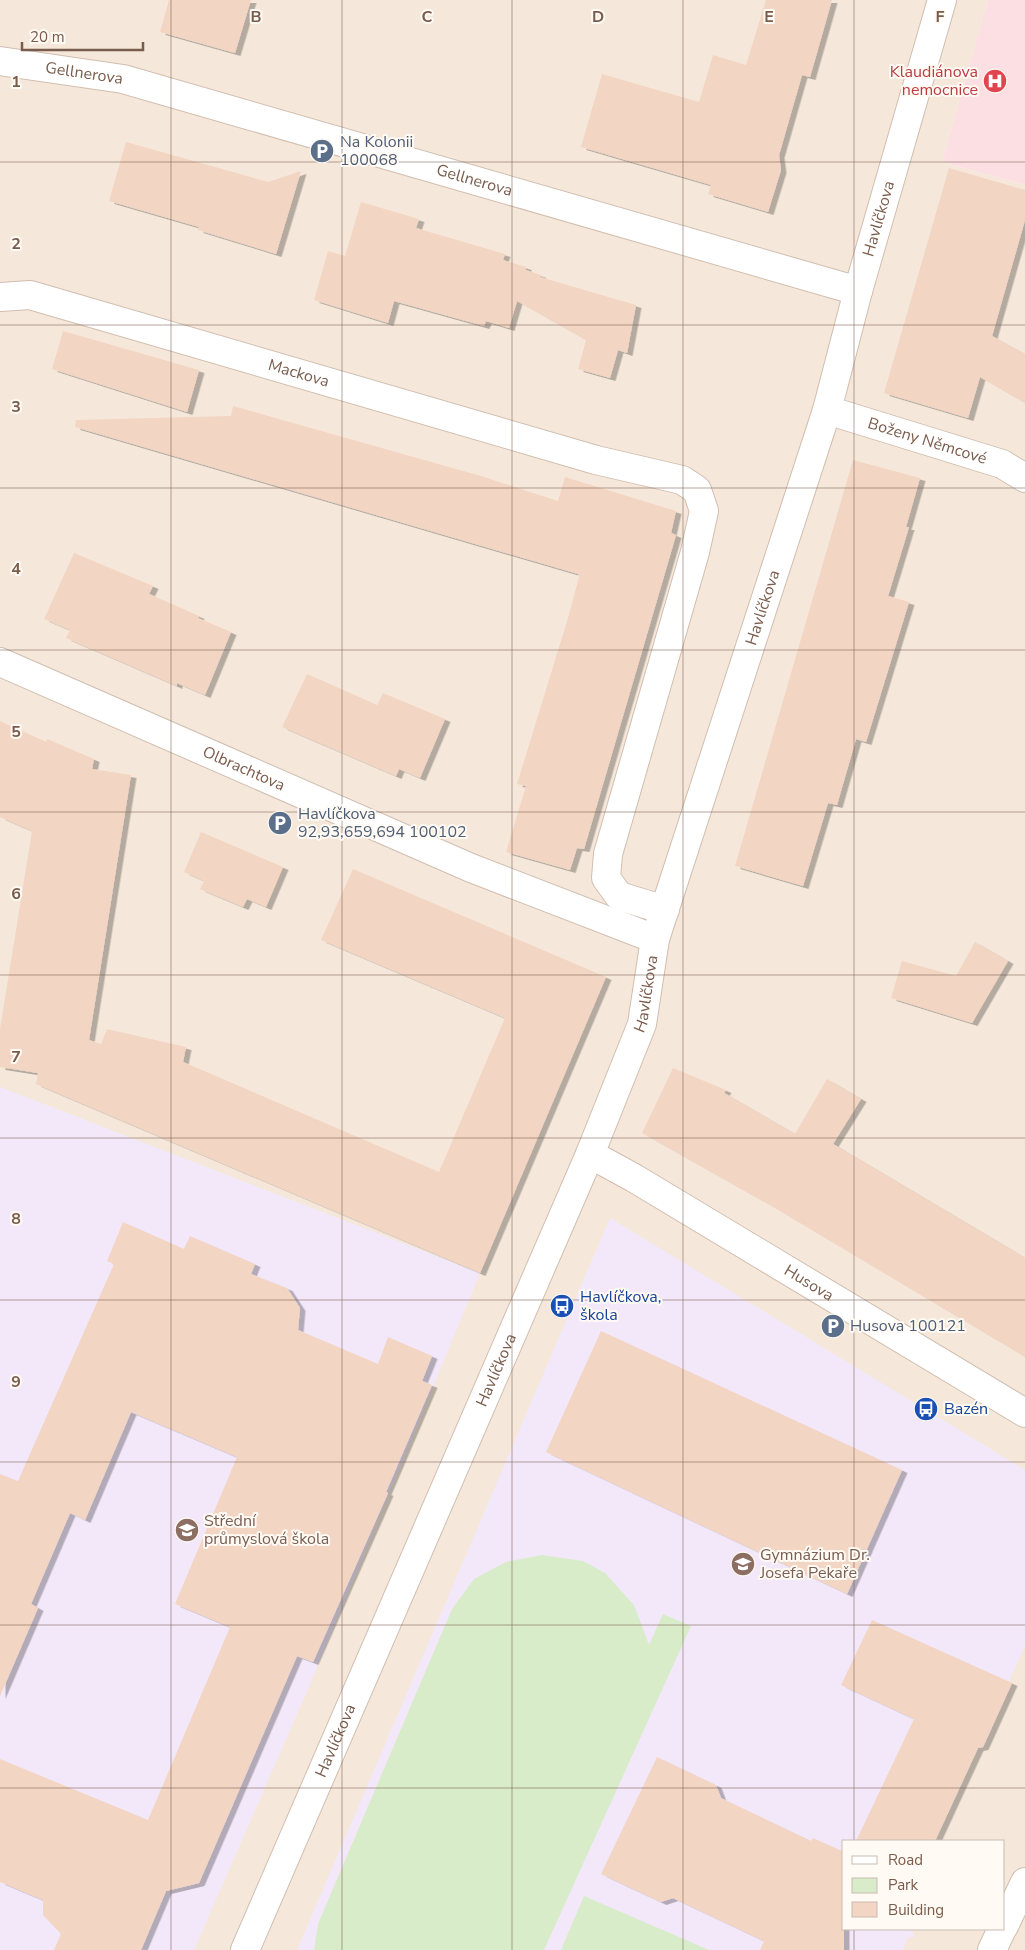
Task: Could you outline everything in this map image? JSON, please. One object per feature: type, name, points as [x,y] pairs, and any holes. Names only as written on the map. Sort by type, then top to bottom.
[{"type":"street","name":"Havlíčkova","points":[[245,1950],[590,1154],[642,1024],[655,939],[827,410],[858,291],[942,0]]},
{"type":"street","name":"Gellnerova","points":[[0,61],[123,79],[858,291]]},
{"type":"street","name":"Mackova","points":[[0,297],[30,295],[596,460],[682,480],[697,490],[704,511],[695,552],[608,854],[606,878],[619,896],[665,910]]},
{"type":"street","name":"Boženy Němcové","points":[[827,410],[1002,464],[1025,478]]},
{"type":"street","name":"Olbrachtova","points":[[0,662],[471,868],[655,939]]},
{"type":"street","name":"Husova","points":[[590,1154],[634,1178],[1025,1413]]},
{"type":"street","points":[[1005,1923],[1025,1882]]},
{"type":"street","points":[[992,1950],[1002,1930]]},
{"type":"shaded area","points":[[0,0],[988,0],[942,162],[1025,185],[1025,1950],[0,1950]]},
{"type":"shaded area","name":"Klaudiánova nemocnice","points":[[988,0],[1025,0],[1025,185],[942,162]]},
{"type":"shaded area","name":"Střední průmyslová škola","points":[[0,1087],[480,1273],[308,1689],[194,1950],[0,1950]]},
{"type":"shaded area","name":"Gymnázium Dr. Josefa Pekaře","points":[[610,1218],[1025,1470],[1025,1646],[1009,1681],[1011,1686],[983,1747],[978,1748],[935,1840],[842,1840],[842,1930],[911,1930],[914,1937],[908,1938],[903,1950],[297,1950]]},
{"type":"green space","points":[[542,1555],[583,1561],[605,1573],[634,1605],[649,1645],[663,1614],[691,1626],[544,1950],[314,1950],[318,1924],[452,1609],[474,1579],[506,1562]]},
{"type":"green space","points":[[584,1896],[709,1950],[561,1950]]},
{"type":"building","points":[[169,0],[251,0],[235,53],[160,32]]},
{"type":"building","points":[[766,0],[832,0],[810,77],[802,75],[779,155],[781,170],[768,212],[708,194],[711,185],[581,147],[602,74],[699,102],[713,55],[746,65]]},
{"type":"building","points":[[126,142],[268,182],[301,171],[276,254],[198,230],[199,227],[109,201]]},
{"type":"building","points":[[949,168],[1025,190],[1025,220],[992,336],[1025,354],[1025,403],[980,377],[968,418],[884,393]]},
{"type":"building","points":[[361,202],[419,219],[416,228],[505,254],[503,260],[526,267],[526,270],[541,275],[540,277],[636,305],[627,353],[618,350],[610,378],[578,369],[586,340],[517,301],[509,328],[486,321],[484,326],[394,301],[388,323],[314,300],[328,251],[345,256]]},
{"type":"building","points":[[63,331],[199,370],[187,412],[52,369]]},
{"type":"building","points":[[233,406],[481,476],[558,501],[565,477],[676,511],[671,533],[676,535],[584,849],[577,848],[570,870],[506,852],[526,786],[517,784],[568,618],[579,577],[578,574],[75,427],[76,420],[231,416]]},
{"type":"building","points":[[853,460],[920,478],[906,527],[909,527],[888,596],[909,602],[866,742],[856,739],[837,805],[828,803],[803,886],[735,866]]},
{"type":"building","points":[[74,553],[153,586],[149,594],[231,632],[205,695],[177,683],[177,686],[66,638],[70,630],[44,619]]},
{"type":"building","points":[[307,674],[377,705],[383,693],[445,719],[420,778],[399,769],[396,776],[282,727]]},
{"type":"building","points":[[0,721],[46,742],[47,739],[94,759],[92,769],[131,775],[89,1040],[101,1044],[107,1029],[186,1047],[183,1062],[439,1172],[505,1018],[321,940],[353,869],[606,977],[480,1273],[36,1084],[38,1073],[0,1067],[0,1029],[32,831],[0,817]]},
{"type":"building","points":[[201,832],[283,867],[266,907],[247,899],[243,907],[200,889],[204,881],[184,872]]},
{"type":"building","points":[[975,942],[1008,961],[972,1023],[891,998],[902,961],[956,976]]},
{"type":"building","points":[[673,1068],[726,1090],[724,1093],[795,1134],[827,1079],[861,1099],[833,1144],[1025,1258],[1025,1357],[770,1205],[642,1133]]},
{"type":"building","points":[[123,1222],[184,1249],[190,1236],[255,1264],[251,1274],[287,1288],[300,1308],[298,1330],[378,1364],[388,1337],[432,1356],[422,1381],[432,1385],[386,1492],[388,1493],[313,1662],[297,1656],[199,1883],[166,1891],[141,1950],[54,1950],[61,1934],[43,1915],[43,1900],[0,1882],[0,1759],[148,1820],[230,1627],[175,1604],[237,1457],[131,1412],[85,1520],[70,1513],[31,1604],[38,1608],[0,1696],[0,1474],[18,1481],[114,1264],[107,1261]]},
{"type":"building","points":[[601,1331],[902,1470],[847,1594],[546,1452]]},
{"type":"building","points":[[872,1620],[1012,1683],[983,1747],[978,1748],[935,1840],[856,1840],[914,1719],[841,1685]]},
{"type":"building","points":[[657,1757],[716,1785],[721,1798],[811,1841],[813,1838],[842,1851],[842,1930],[844,1930],[844,1950],[760,1950],[764,1941],[673,1898],[661,1902],[601,1874]]},
{"type":"place","name":"Klaudiánova nemocnice","points":[[995,81]]},
{"type":"place","name":"Na Kolonii 100068","points":[[322,151]]},
{"type":"place","name":"Havlíčkova 92,93,659,694 100102","points":[[280,823]]},
{"type":"place","name":"Havlíčkova, škola","points":[[562,1306]]},
{"type":"place","name":"Husova 100121","points":[[833,1326]]},
{"type":"place","name":"Bazén","points":[[926,1409]]},
{"type":"place","name":"Střední průmyslová škola","points":[[187,1530]]},
{"type":"place","name":"Gymnázium Dr. Josefa Pekaře","points":[[743,1564]]}]
